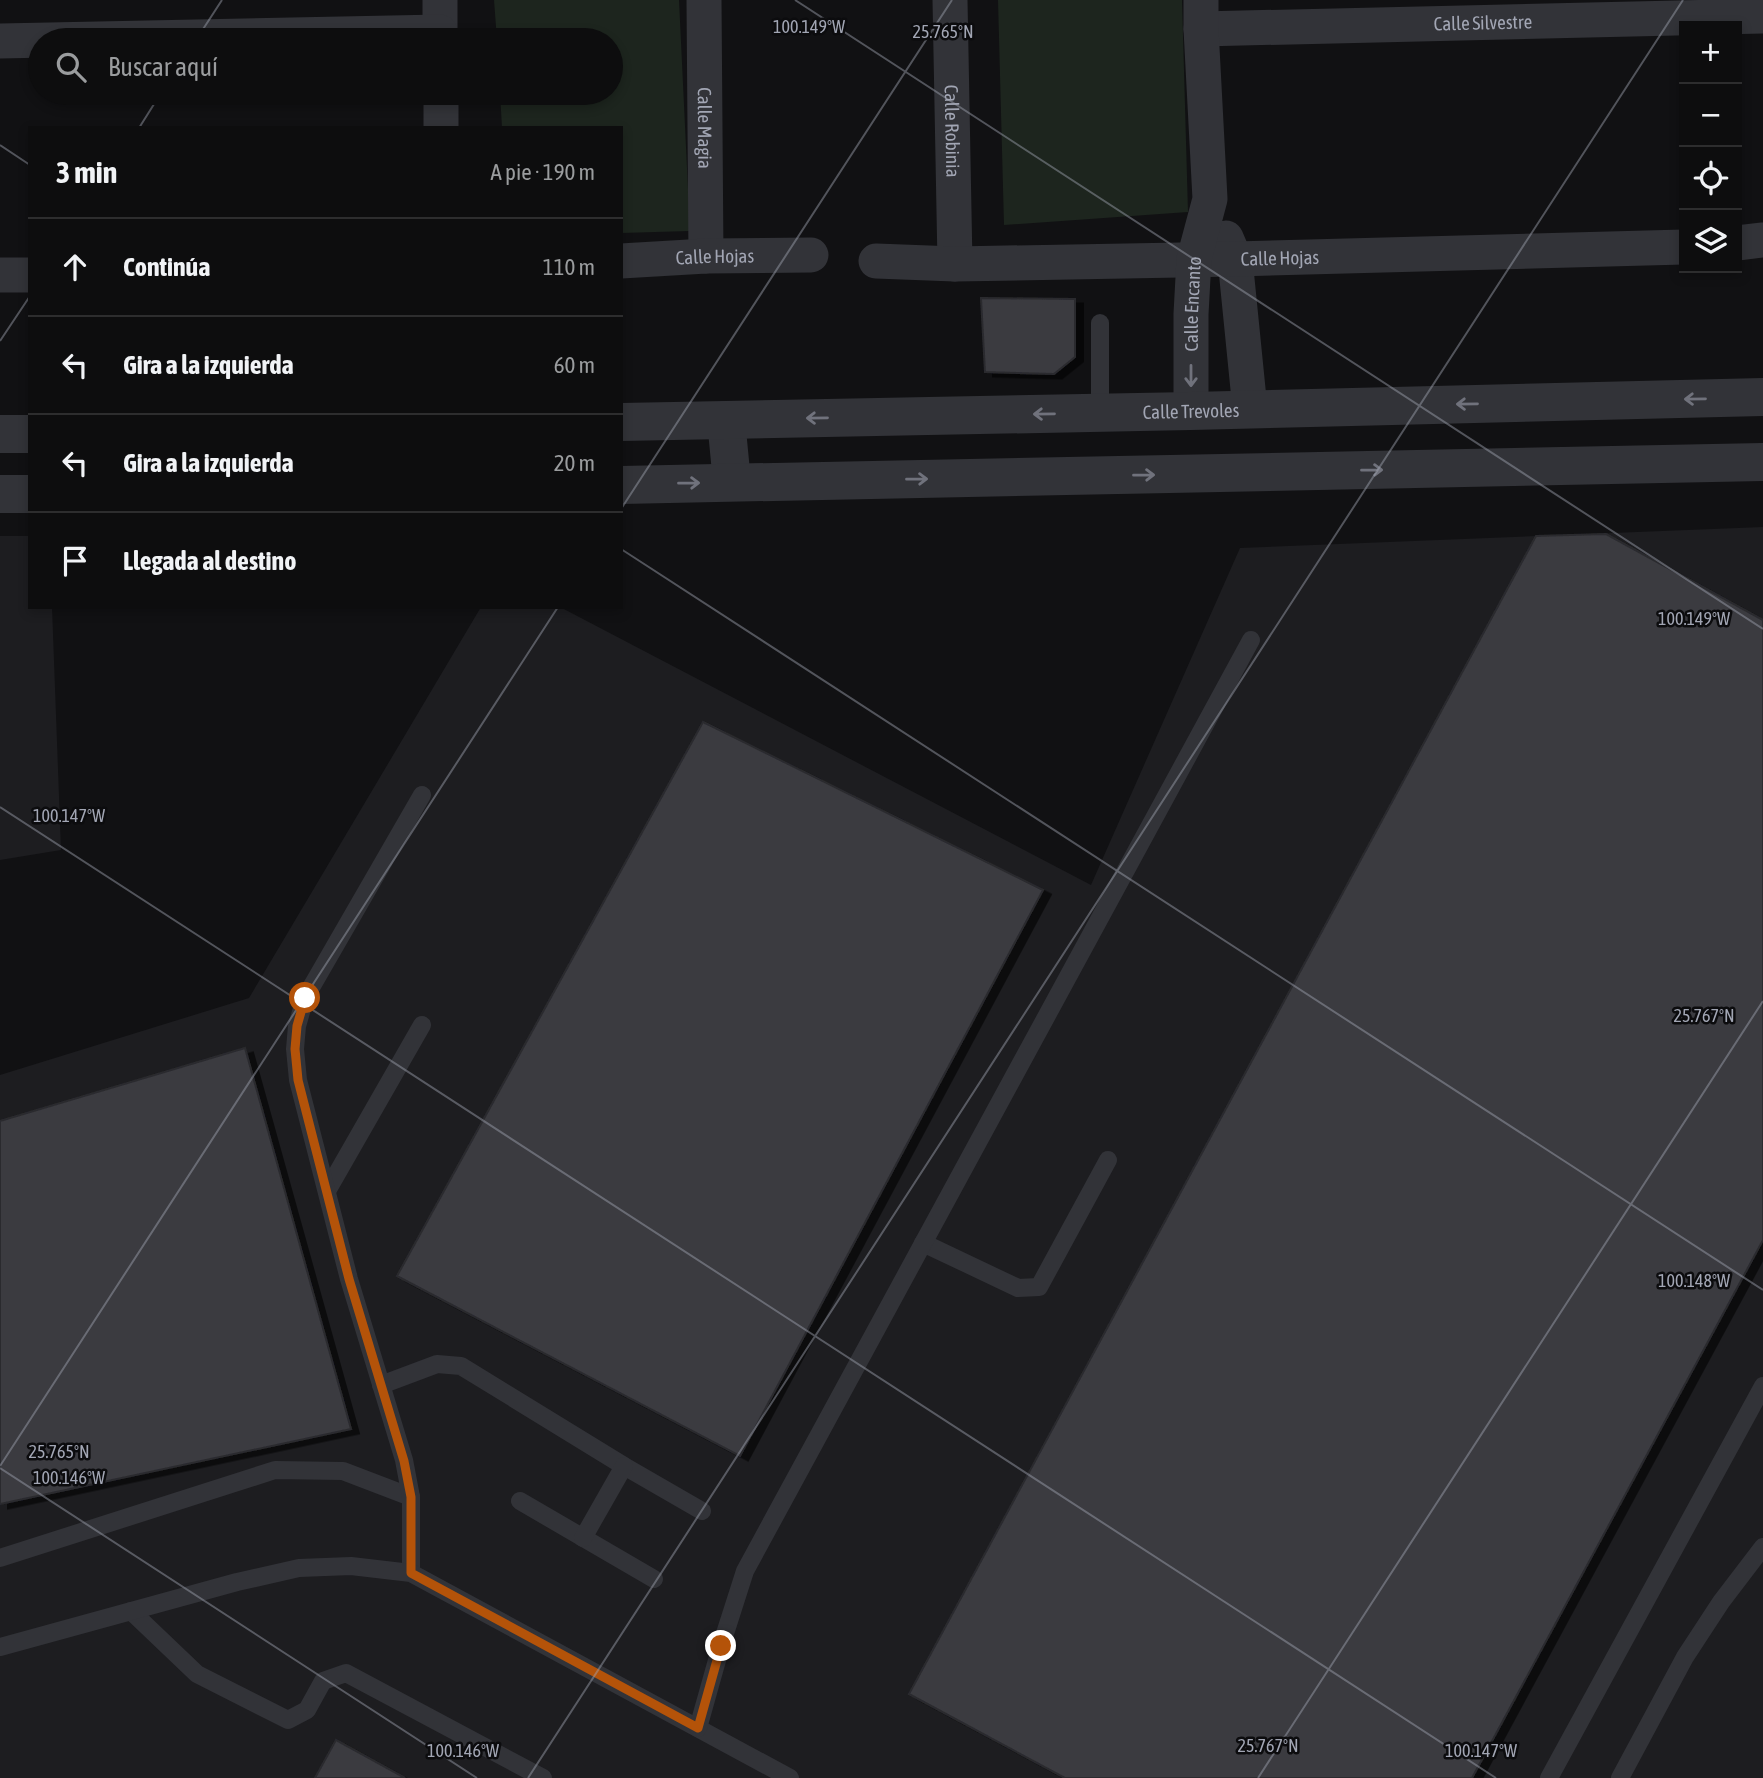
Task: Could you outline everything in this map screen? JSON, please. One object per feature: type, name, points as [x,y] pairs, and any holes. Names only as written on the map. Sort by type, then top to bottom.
[{"type":"street","name":"Calle Magia","points":[[704,0],[706,256]]},
{"type":"street","name":"Calle Robinia","points":[[950,0],[956,264]]},
{"type":"street","name":"Calle Silvestre","points":[[1201,15],[1763,16]]},
{"type":"street","name":"Calle Encanto","points":[[1191,411],[1194,259],[1210,199],[1201,15]]},
{"type":"street","points":[[336,28],[440,24]]},
{"type":"street","points":[[0,41],[28,40]]},
{"type":"street","points":[[441,105],[441,126]]},
{"type":"street","name":"Calle Encanto","points":[[1210,199],[1235,259],[1250,409]]},
{"type":"street","points":[[1742,242],[1763,240]]},
{"type":"street","name":"Calle Hojas","points":[[876,261],[956,264],[1679,247]]},
{"type":"street","name":"Calle Hojas","points":[[623,261],[706,256],[811,255]]},
{"type":"street","points":[[0,275],[28,275]]},
{"type":"street","name":"Calle Trevoles","points":[[623,422],[1763,397]]},
{"type":"street","points":[[726,420],[732,482]]},
{"type":"street","points":[[0,434],[28,434]]},
{"type":"street","points":[[623,485],[1763,462]]},
{"type":"street","points":[[0,494],[28,494]]},
{"type":"lane","points":[[1100,323],[1100,412]]},
{"type":"lane","points":[[698,1728],[746,1571],[1251,640]]},
{"type":"lane","points":[[411,1573],[411,1497],[404,1461],[349,1279],[298,1080],[295,1049],[297,1026],[305,998],[422,795]]},
{"type":"lane","points":[[327,1191],[422,1025]]},
{"type":"lane","points":[[923,1243],[1018,1288],[1040,1287],[1108,1160]]},
{"type":"lane","points":[[381,1385],[438,1364],[461,1366],[702,1511]]},
{"type":"lane","points":[[1549,1778],[1763,1386]]},
{"type":"lane","points":[[583,1538],[624,1466]]},
{"type":"lane","points":[[0,1558],[275,1470],[343,1471],[411,1497]]},
{"type":"lane","points":[[520,1501],[653,1579]]},
{"type":"lane","points":[[1620,1778],[1685,1657],[1721,1602],[1763,1547]]},
{"type":"lane","points":[[0,1647],[237,1582],[299,1568],[351,1566],[411,1573],[790,1778]]},
{"type":"lane","points":[[131,1611],[197,1674],[288,1720],[307,1710],[323,1681],[346,1674],[543,1778]]},
{"type":"shaded area","points":[[494,0],[679,0],[690,231],[623,233],[623,126],[502,126],[501,105],[623,105],[623,28],[496,28]]},
{"type":"shaded area","points":[[998,0],[1182,0],[1188,212],[1004,225]]},
{"type":"shaded area","points":[[1763,527],[1763,1778],[0,1778],[0,1075],[249,998],[480,609],[564,609],[1091,885],[1240,548]]},
{"type":"shaded area","points":[[0,536],[28,536],[28,609],[52,609],[61,850],[0,860]]},
{"type":"building","points":[[981,298],[1075,299],[1075,357],[1054,374],[985,372]]},
{"type":"building","points":[[1606,534],[1763,620],[1763,1240],[1472,1778],[1065,1778],[909,1694],[1536,536]]},
{"type":"building","points":[[703,722],[1043,890],[740,1456],[397,1276]]},
{"type":"building","points":[[245,1048],[351,1429],[0,1504],[0,1121]]},
{"type":"building","points":[[336,1740],[405,1778],[315,1778]]},
{"type":"route","points":[[305,998],[297,1026],[295,1049],[298,1080],[349,1279],[404,1461],[411,1497],[411,1573],[698,1728],[721,1646]]}]
